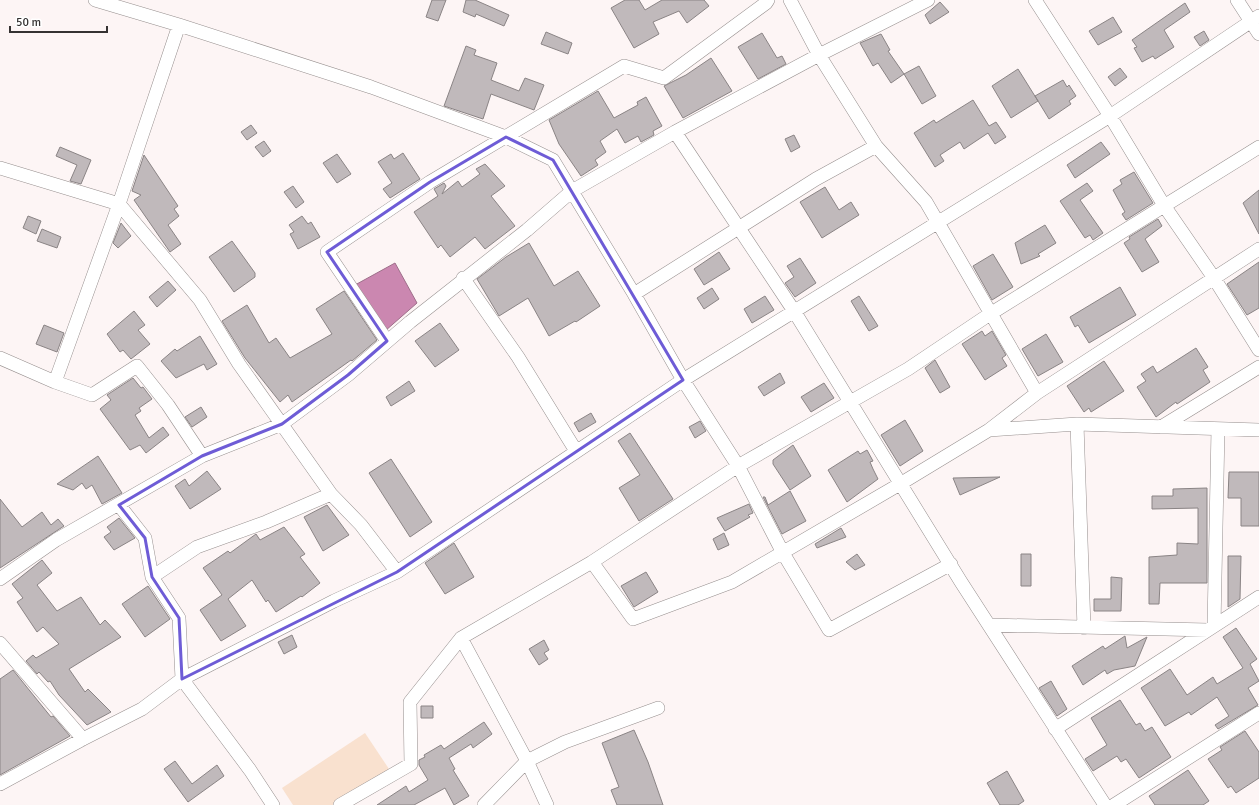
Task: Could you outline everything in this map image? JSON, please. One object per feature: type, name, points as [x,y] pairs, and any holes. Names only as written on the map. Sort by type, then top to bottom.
[{"type":"street","points":[[95,0],[179,25],[371,87],[506,137],[553,160],[634,294],[682,380],[738,466],[783,553],[829,630],[951,564]]},
{"type":"street","points":[[387,341],[327,252],[430,182],[624,66],[664,78],[766,4],[768,0]]},
{"type":"street","points":[[790,0],[819,55],[876,146],[926,202],[1037,393]]},
{"type":"street","points":[[0,579],[56,540],[202,456],[282,424],[348,375],[464,278],[527,230],[572,191],[675,132],[819,55],[928,0]]},
{"type":"street","points":[[1035,0],[1110,116],[1165,207],[1214,278],[1259,350]]},
{"type":"street","points":[[1237,0],[1255,18],[1259,34]]},
{"type":"street","points":[[0,784],[83,738],[142,709],[182,679],[334,600],[397,572],[682,380],[938,224],[1110,116],[1255,18]]},
{"type":"street","points":[[55,382],[179,25]]},
{"type":"street","points":[[675,132],[794,311],[900,484],[1055,729],[1105,805]]},
{"type":"street","points":[[634,294],[816,179],[876,146]]},
{"type":"street","points":[[340,805],[411,764],[410,702],[461,638],[592,562],[738,466],[908,369],[990,314],[1165,207],[1259,147]]},
{"type":"street","points":[[0,168],[118,204],[200,300],[238,364],[331,494],[361,525],[397,572]]},
{"type":"street","points":[[592,562],[633,619],[732,582],[989,430],[1037,393],[1259,249]]},
{"type":"street","points":[[464,278],[518,357],[576,451]]},
{"type":"street","points":[[0,358],[55,382],[92,395],[137,366],[168,405],[202,456]]},
{"type":"street","points":[[1161,427],[1259,367]]},
{"type":"street","points":[[989,430],[1077,424],[1259,430]]},
{"type":"street","points":[[1077,424],[1084,628]]},
{"type":"street","points":[[1211,628],[1218,429]]},
{"type":"street","points":[[152,577],[197,547],[266,522],[331,494]]},
{"type":"street","points":[[119,505],[145,538],[152,577],[179,618],[182,679],[250,770],[273,805]]},
{"type":"street","points":[[1055,729],[1259,598]]},
{"type":"street","points":[[989,625],[1084,628],[1211,628]]},
{"type":"street","points":[[461,638],[527,761],[548,805]]},
{"type":"street","points":[[0,643],[83,738]]},
{"type":"street","points":[[484,805],[527,761],[565,742],[658,708]]},
{"type":"street","points":[[1114,805],[1259,713]]},
{"type":"highlighted area","points":[[506,137],[553,160],[683,380],[397,572],[182,679],[179,618],[152,577],[145,538],[119,505],[202,456],[282,424],[348,375],[387,341],[327,252],[430,182]]},
{"type":"shaded area","points":[[395,263],[417,303],[385,331],[355,285]]},
{"type":"shaded area","points":[[365,733],[391,772],[339,805],[293,805],[282,788]]},
{"type":"building","points":[[432,0],[446,0],[438,21],[426,17]]},
{"type":"building","points":[[466,0],[475,0],[509,15],[504,26],[476,14],[475,17],[463,12]]},
{"type":"building","points":[[625,0],[639,0],[645,10],[662,0],[704,0],[709,6],[687,23],[679,11],[653,22],[659,34],[634,48],[611,8]]},
{"type":"building","points":[[940,2],[949,12],[930,24],[925,15]]},
{"type":"building","points":[[1185,3],[1190,12],[1164,30],[1174,47],[1155,59],[1153,56],[1142,62],[1134,48],[1137,47],[1132,40]]},
{"type":"building","points":[[1113,17],[1122,32],[1098,45],[1089,31]]},
{"type":"building","points":[[1204,31],[1209,40],[1200,46],[1194,37]]},
{"type":"building","points":[[546,32],[572,43],[568,54],[541,44]]},
{"type":"building","points":[[762,33],[777,58],[782,56],[786,64],[758,79],[738,47]]},
{"type":"building","points":[[881,34],[890,50],[888,51],[904,74],[891,83],[878,63],[873,66],[860,43]]},
{"type":"building","points":[[466,46],[476,50],[474,55],[497,63],[491,80],[519,91],[525,78],[544,85],[534,110],[491,94],[483,119],[444,106]]},
{"type":"building","points":[[711,58],[732,91],[683,118],[664,86],[686,75]]},
{"type":"building","points":[[919,66],[936,96],[922,104],[904,74]]},
{"type":"building","points":[[1120,68],[1127,77],[1115,86],[1108,77]]},
{"type":"building","points":[[1018,69],[1038,101],[1011,118],[992,86]]},
{"type":"building","points":[[1063,80],[1067,87],[1069,85],[1076,96],[1069,101],[1071,104],[1049,119],[1035,96]]},
{"type":"building","points":[[598,91],[614,118],[638,105],[637,102],[646,97],[662,126],[653,131],[654,135],[641,142],[638,136],[625,143],[617,129],[600,141],[606,152],[595,160],[598,165],[581,176],[559,144],[549,120]]},
{"type":"building","points":[[973,100],[989,126],[996,122],[1006,137],[995,144],[988,133],[964,149],[960,142],[940,155],[944,161],[935,167],[914,133],[934,120],[936,123]]},
{"type":"building","points":[[251,125],[257,133],[247,140],[241,132]]},
{"type":"building","points":[[794,135],[800,147],[791,152],[785,139]]},
{"type":"building","points":[[264,141],[271,151],[263,157],[255,147]]},
{"type":"building","points":[[1101,142],[1110,154],[1075,178],[1067,165]]},
{"type":"building","points":[[60,147],[91,160],[81,184],[70,181],[77,165],[56,156]]},
{"type":"building","points":[[403,153],[420,179],[390,198],[383,189],[392,183],[378,162],[391,154],[394,159]]},
{"type":"building","points":[[337,154],[351,174],[337,183],[323,163]]},
{"type":"building","points":[[144,155],[178,206],[174,209],[179,216],[168,225],[181,244],[170,252],[134,200],[141,195],[132,191]]},
{"type":"building","points":[[485,164],[505,186],[491,196],[515,226],[485,249],[475,237],[450,257],[441,245],[438,248],[414,212],[438,196],[434,189],[444,183],[446,186],[442,194],[458,181],[462,187],[480,174],[476,169]]},
{"type":"building","points":[[1134,172],[1153,203],[1126,220],[1122,214],[1125,212],[1113,190],[1122,184],[1120,180]]},
{"type":"building","points":[[1087,183],[1093,191],[1080,200],[1103,233],[1093,240],[1090,235],[1085,238],[1060,201]]},
{"type":"building","points":[[293,186],[304,202],[296,208],[284,192]]},
{"type":"building","points":[[825,187],[839,210],[851,202],[859,215],[822,238],[800,202]]},
{"type":"building","points":[[1259,190],[1259,234],[1243,203]]},
{"type":"building","points":[[28,216],[41,221],[36,234],[23,228]]},
{"type":"building","points":[[302,216],[308,224],[311,222],[320,237],[298,249],[290,234],[294,232],[289,225]]},
{"type":"building","points":[[1158,219],[1162,226],[1145,239],[1159,262],[1142,272],[1124,243],[1130,239],[1129,237]]},
{"type":"building","points":[[121,223],[131,236],[118,248],[113,243]]},
{"type":"building","points":[[1045,225],[1056,243],[1038,254],[1040,256],[1021,264],[1015,243]]},
{"type":"building","points":[[42,229],[61,237],[57,248],[37,241]]},
{"type":"building","points":[[232,241],[255,273],[255,277],[234,292],[209,257]]},
{"type":"building","points":[[529,243],[554,286],[578,271],[600,306],[576,322],[575,321],[549,336],[528,298],[499,316],[477,279],[506,257]]},
{"type":"building","points":[[719,252],[730,269],[704,285],[694,269]]},
{"type":"building","points":[[993,254],[1013,287],[992,300],[973,266]]},
{"type":"building","points":[[800,258],[816,283],[795,297],[785,283],[794,277],[787,266]]},
{"type":"building","points":[[1259,262],[1259,308],[1247,315],[1227,284]]},
{"type":"building","points":[[168,281],[176,290],[157,307],[149,297]]},
{"type":"building","points":[[1120,287],[1136,315],[1089,343],[1078,325],[1075,327],[1070,317]]},
{"type":"building","points":[[712,288],[719,299],[704,309],[697,298]]},
{"type":"building","points":[[344,291],[377,340],[352,361],[351,360],[292,402],[288,395],[280,402],[245,358],[222,321],[247,305],[269,343],[276,338],[290,358],[332,334],[316,309]]},
{"type":"building","points":[[765,296],[774,310],[752,323],[744,309]]},
{"type":"building","points":[[859,296],[878,326],[869,331],[851,301]]},
{"type":"building","points":[[134,311],[145,325],[138,330],[150,344],[131,359],[123,350],[120,352],[107,334]]},
{"type":"building","points":[[440,323],[459,350],[435,367],[415,341]]},
{"type":"building","points":[[44,325],[64,333],[57,352],[36,344]]},
{"type":"building","points":[[982,331],[985,336],[992,331],[1006,355],[1002,358],[1007,366],[985,380],[962,344]]},
{"type":"building","points":[[1046,334],[1063,362],[1038,376],[1022,349]]},
{"type":"building","points":[[200,336],[217,364],[207,370],[204,364],[176,378],[161,361],[175,349],[177,351]]},
{"type":"building","points":[[1196,348],[1208,367],[1203,370],[1210,382],[1177,404],[1176,402],[1156,417],[1137,387],[1146,381],[1141,374],[1153,366],[1157,373]]},
{"type":"building","points":[[935,360],[950,387],[940,393],[925,368]]},
{"type":"building","points":[[1104,361],[1124,391],[1091,412],[1089,408],[1084,412],[1067,386]]},
{"type":"building","points":[[780,373],[785,383],[764,396],[758,387]]},
{"type":"building","points":[[133,378],[141,388],[143,387],[152,399],[139,408],[141,411],[135,415],[149,438],[163,427],[169,435],[146,453],[140,445],[130,450],[100,409],[111,400],[107,395]]},
{"type":"building","points":[[409,381],[415,391],[391,406],[386,397]]},
{"type":"building","points":[[824,383],[834,398],[811,412],[801,397]]},
{"type":"building","points":[[201,407],[207,417],[192,427],[185,417]]},
{"type":"building","points":[[591,413],[596,422],[579,432],[574,423]]},
{"type":"building","points":[[905,420],[923,451],[900,466],[881,435]]},
{"type":"building","points":[[700,421],[706,431],[695,438],[689,427]]},
{"type":"building","points":[[630,433],[673,499],[639,521],[619,488],[640,475],[618,441]]},
{"type":"building","points":[[793,445],[811,476],[790,490],[773,464],[773,460]]},
{"type":"building","points":[[867,450],[873,461],[870,462],[878,479],[847,502],[828,470],[858,451],[860,454]]},
{"type":"building","points":[[98,456],[122,493],[102,504],[92,485],[86,489],[82,483],[73,490],[57,484]]},
{"type":"building","points":[[391,459],[432,522],[410,537],[369,473]]},
{"type":"building","points":[[207,471],[221,489],[190,509],[175,486],[185,479],[189,486]]},
{"type":"building","points":[[1229,472],[1259,472],[1259,526],[1241,526],[1241,498],[1228,498]]},
{"type":"building","points":[[1000,477],[960,495],[953,478]]},
{"type":"building","points":[[1207,488],[1207,583],[1160,583],[1159,604],[1149,604],[1149,557],[1177,555],[1177,543],[1198,544],[1198,508],[1152,509],[1152,496],[1173,496],[1173,489]]},
{"type":"building","points":[[790,491],[806,521],[782,534],[763,497],[765,497],[768,505]]},
{"type":"building","points":[[0,499],[22,527],[42,512],[51,525],[58,519],[64,526],[0,568]]},
{"type":"building","points":[[749,504],[753,513],[748,515],[750,517],[725,531],[717,518]]},
{"type":"building","points":[[327,505],[349,535],[323,551],[304,517]]},
{"type":"building","points":[[119,518],[135,538],[114,550],[104,537],[111,532],[107,527]]},
{"type":"building","points":[[284,527],[305,554],[300,557],[320,583],[302,597],[301,596],[276,612],[268,600],[266,602],[252,580],[228,599],[246,626],[221,641],[200,610],[222,595],[203,568],[228,551],[230,553],[256,534],[260,540]]},
{"type":"building","points":[[841,528],[846,537],[817,548],[815,544]]},
{"type":"building","points":[[724,533],[729,545],[718,550],[713,539]]},
{"type":"building","points":[[454,543],[474,577],[445,594],[425,563]]},
{"type":"building","points":[[857,554],[865,565],[855,570],[846,562]]},
{"type":"building","points":[[1021,554],[1031,554],[1031,586],[1021,586]]},
{"type":"building","points":[[1228,556],[1241,556],[1240,599],[1228,607]]},
{"type":"building","points":[[42,560],[52,573],[37,585],[57,611],[81,597],[100,625],[105,620],[121,637],[69,669],[85,692],[88,689],[111,712],[87,725],[59,695],[50,681],[48,682],[39,672],[37,674],[26,661],[33,655],[36,658],[59,644],[43,627],[37,632],[17,602],[23,598],[12,584]]},
{"type":"building","points":[[646,572],[658,592],[634,607],[621,586]]},
{"type":"building","points":[[1111,577],[1122,578],[1121,611],[1094,611],[1094,599],[1111,599]]},
{"type":"building","points":[[148,586],[170,619],[145,637],[122,604]]},
{"type":"building","points":[[1236,628],[1257,659],[1250,664],[1259,681],[1248,688],[1258,705],[1218,729],[1215,725],[1229,716],[1217,697],[1191,715],[1189,712],[1165,726],[1141,688],[1170,669],[1187,695],[1213,677],[1217,684],[1243,668],[1223,637]]},
{"type":"building","points":[[292,635],[297,647],[284,654],[278,642]]},
{"type":"building","points":[[1125,636],[1127,648],[1147,637],[1135,666],[1114,670],[1107,674],[1105,670],[1083,685],[1072,666],[1103,646],[1105,649]]},
{"type":"building","points":[[544,640],[549,650],[544,653],[548,659],[539,665],[529,649]]},
{"type":"building","points":[[13,670],[51,717],[53,716],[70,736],[0,775],[0,679]]},
{"type":"building","points":[[1051,681],[1067,709],[1057,716],[1039,688]]},
{"type":"building","points":[[1120,700],[1136,725],[1140,723],[1145,731],[1152,727],[1171,757],[1139,778],[1126,759],[1121,762],[1117,756],[1093,771],[1085,759],[1107,745],[1091,718]]},
{"type":"building","points":[[421,706],[433,706],[433,718],[421,718]]},
{"type":"building","points":[[484,722],[492,734],[473,748],[471,744],[449,758],[455,769],[453,770],[469,796],[454,805],[445,788],[414,805],[377,805],[406,786],[409,792],[428,780],[419,765],[419,760],[425,757],[424,755],[441,745],[444,749]]},
{"type":"building","points":[[634,730],[648,762],[663,805],[617,805],[611,790],[619,787],[602,743]]},
{"type":"building","points":[[1245,731],[1259,752],[1259,778],[1236,793],[1231,786],[1228,788],[1208,759],[1222,750],[1220,747]]},
{"type":"building","points":[[175,761],[192,784],[217,765],[224,776],[188,802],[164,769]]},
{"type":"building","points":[[1188,770],[1209,801],[1203,805],[1155,805],[1149,796]]},
{"type":"building","points":[[1007,771],[1024,801],[1018,805],[1000,805],[987,783]]}]
